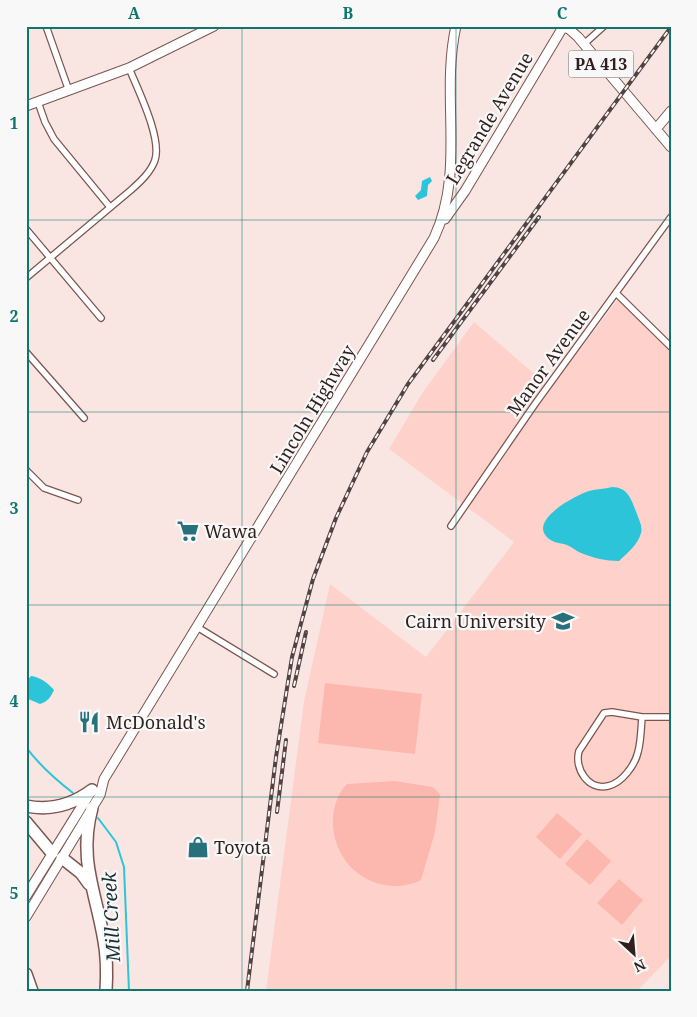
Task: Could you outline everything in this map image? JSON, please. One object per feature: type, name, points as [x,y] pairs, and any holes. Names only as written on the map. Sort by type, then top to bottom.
[{"type":"highway","points":[[26,806],[49,808],[65,805],[92,790]]},
{"type":"highway","points":[[92,808],[86,840],[87,860],[104,941],[106,991]]},
{"type":"highway","points":[[26,822],[58,856],[81,872],[93,892]]},
{"type":"highway","points":[[26,974],[32,991]]},
{"type":"main road","points":[[26,106],[129,68],[214,26]]},
{"type":"main road","name":"Lincoln Highway","points":[[104,779],[422,261],[440,226],[447,201],[451,173],[451,67],[456,26]]},
{"type":"main road","name":"Legrande Avenue","points":[[440,226],[465,191],[563,26]]},
{"type":"main road","name":"PA 413","points":[[563,26],[574,33],[584,44],[671,147]]},
{"type":"main road","points":[[656,129],[671,112]]},
{"type":"main road","points":[[26,917],[92,790],[104,779]]},
{"type":"main road","points":[[26,896],[58,856],[92,808],[100,795],[104,779]]},
{"type":"street","points":[[46,26],[69,91]]},
{"type":"street","points":[[584,44],[604,26]]},
{"type":"street","points":[[26,278],[142,180],[150,171],[156,154],[154,136],[129,68]]},
{"type":"street","points":[[38,102],[45,122],[54,138],[110,207]]},
{"type":"street","name":"Manor Avenue","points":[[451,526],[536,404],[671,218]]},
{"type":"street","points":[[26,229],[101,318]]},
{"type":"street","points":[[616,293],[671,347]]},
{"type":"street","points":[[26,352],[84,418]]},
{"type":"street","points":[[26,470],[44,488],[78,500]]},
{"type":"street","points":[[197,627],[274,674]]},
{"type":"street","points":[[642,717],[638,754],[634,763],[615,784],[602,787],[590,782],[580,772],[577,759],[579,751],[602,715],[606,712],[642,717],[671,717]]},
{"type":"shaded area","name":"Cairn University","points":[[618,299],[671,352],[671,956],[637,991],[266,991],[304,701],[330,584],[426,657],[514,542],[389,449],[423,392],[474,322],[551,388]]},
{"type":"shaded area","points":[[325,683],[422,694],[415,754],[318,743]]},
{"type":"shaded area","points":[[395,781],[433,787],[440,794],[435,832],[421,880],[415,883],[394,886],[382,885],[371,881],[352,869],[339,850],[335,839],[333,821],[337,798],[347,784]]},
{"type":"shaded area","points":[[557,813],[582,834],[560,859],[536,837]]},
{"type":"shaded area","points":[[587,839],[611,861],[590,885],[565,864]]},
{"type":"shaded area","points":[[619,879],[643,900],[622,925],[597,903]]},
{"type":"water","points":[[430,177],[432,181],[428,185],[427,196],[418,200],[415,196],[421,190],[422,181]]},
{"type":"water","points":[[612,487],[626,492],[629,496],[642,528],[637,541],[619,561],[595,558],[549,539],[544,532],[544,524],[548,517],[556,510],[565,503],[589,491]]},
{"type":"water","points":[[31,676],[44,681],[54,690],[48,699],[40,704],[26,698],[26,682]]},
{"type":"waterway","name":"Mill Creek","points":[[26,747],[36,760],[73,793]]},
{"type":"waterway","name":"Mill Creek","points":[[98,818],[116,842],[124,867],[129,991]]},
{"type":"railway","points":[[247,991],[276,757],[292,657],[313,579],[336,518],[367,452],[408,384],[671,27]]},
{"type":"railway","points":[[433,360],[539,217]]},
{"type":"railway","points":[[294,686],[306,632]]},
{"type":"railway","points":[[277,812],[286,740]]},
{"type":"place","name":"Wawa","points":[[188,531]]},
{"type":"place","name":"Cairn University","points":[[563,621]]},
{"type":"place","name":"McDonald's","points":[[89,722]]},
{"type":"place","name":"Toyota","points":[[198,847]]}]
